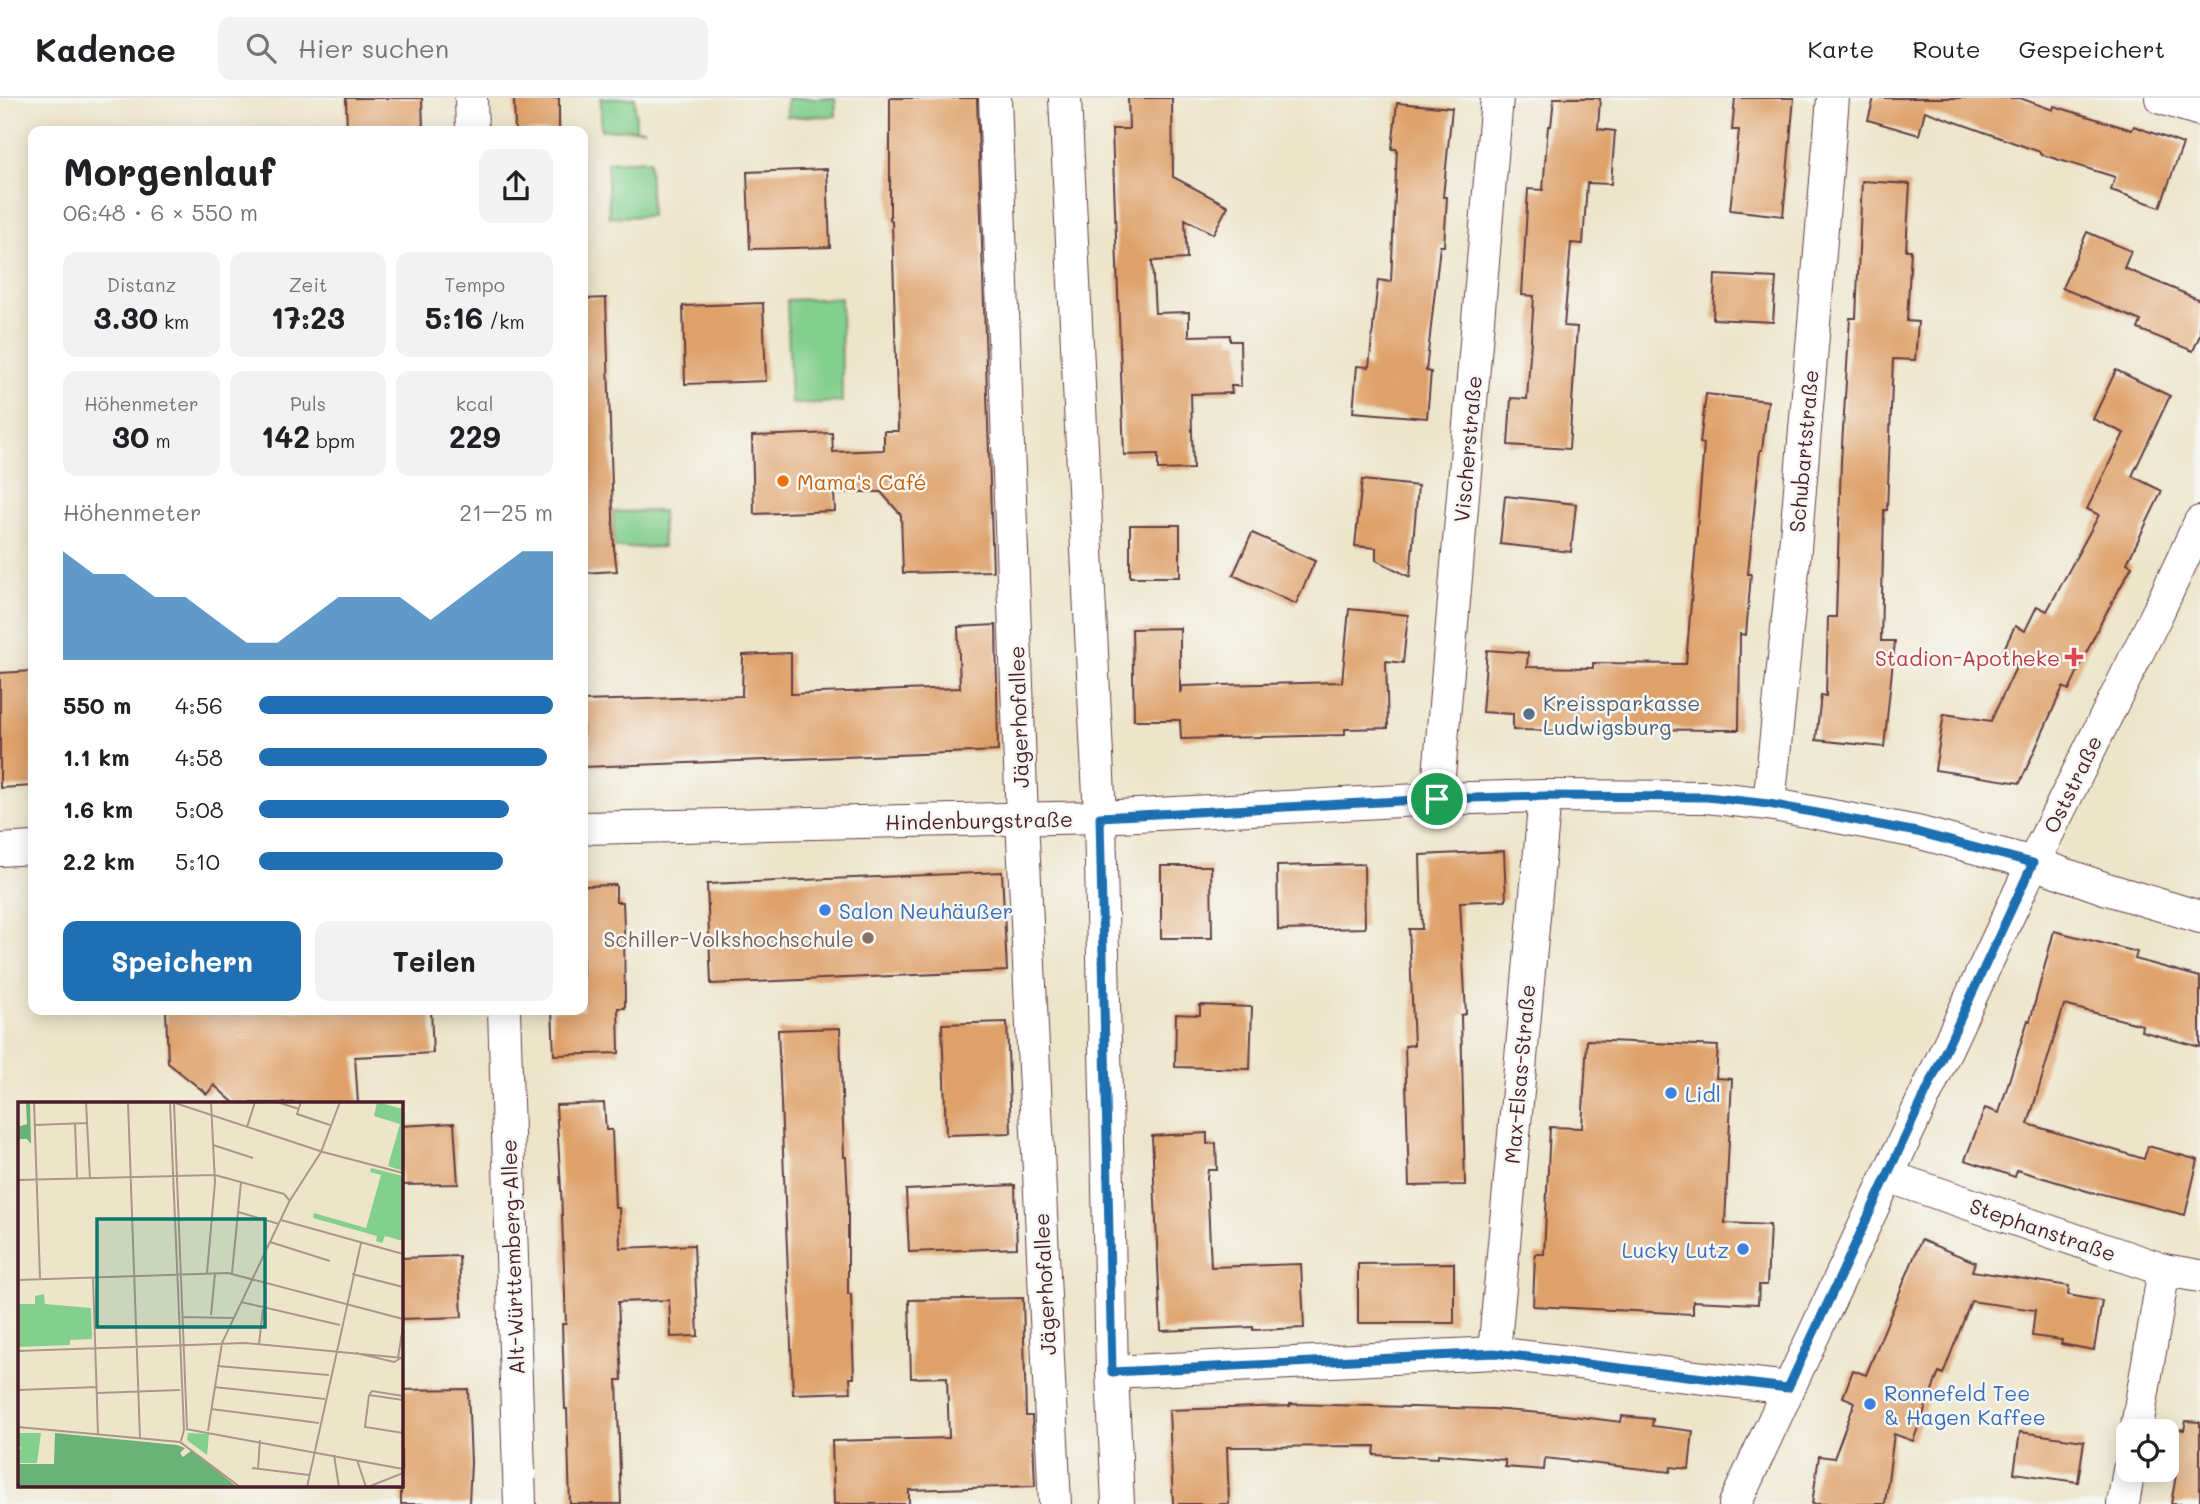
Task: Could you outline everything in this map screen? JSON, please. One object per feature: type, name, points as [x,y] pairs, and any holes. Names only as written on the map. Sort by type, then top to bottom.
[{"type":"street","points":[[471,98],[472,126]]},
{"type":"street","name":"Jägerhofallee","points":[[995,98],[1022,819],[1055,1504]]},
{"type":"street","points":[[1065,98],[1100,817],[1112,1372],[1118,1504]]},
{"type":"street","name":"Vischerstraße","points":[[1437,799],[1497,98]]},
{"type":"street","name":"Schubartstraße","points":[[1769,804],[1794,560],[1833,98]]},
{"type":"street","points":[[2161,98],[2200,110]]},
{"type":"street","name":"Oststraße","points":[[1735,1504],[2033,863],[2200,522]]},
{"type":"street","name":"Hindenburgstraße","points":[[588,828],[1100,817],[1545,796],[1707,797],[1769,804],[1917,832],[2033,863],[2200,917]]},
{"type":"street","name":"Max-Elsas-Straße","points":[[1494,1353],[1545,796]]},
{"type":"street","points":[[0,849],[28,848]]},
{"type":"street","name":"Alt-Württemberg-Allee","points":[[505,1015],[520,1504]]},
{"type":"street","name":"Stephanstraße","points":[[1887,1176],[2164,1270],[2200,1276]]},
{"type":"street","points":[[2138,1419],[2164,1270]]},
{"type":"street","points":[[1112,1372],[1494,1353],[1788,1388]]},
{"type":"street","points":[[2123,1504],[2127,1482]]},
{"type":"green space","points":[[601,98],[635,98],[636,129],[645,129],[601,130]]},
{"type":"green space","points":[[787,98],[835,98],[836,116],[787,117]]},
{"type":"green space","points":[[649,160],[651,216],[609,217],[607,162]]},
{"type":"green space","points":[[841,298],[842,402],[791,404],[787,300]]},
{"type":"green space","points":[[662,511],[663,547],[614,548],[613,512]]},
{"type":"building","points":[[346,98],[422,98],[423,126],[347,126]]},
{"type":"building","points":[[514,98],[559,98],[559,126],[515,126]]},
{"type":"building","points":[[890,98],[977,98],[993,571],[903,573],[901,515],[881,492],[834,492],[835,511],[754,514],[752,436],[832,433],[833,452],[884,450],[884,431],[898,431],[890,219]]},
{"type":"building","points":[[1128,98],[1172,98],[1173,177],[1228,206],[1213,234],[1185,219],[1187,259],[1152,261],[1155,313],[1189,312],[1189,336],[1230,335],[1230,341],[1240,341],[1241,386],[1231,386],[1232,393],[1191,394],[1193,469],[1158,470],[1158,454],[1124,455],[1112,129],[1129,129]]},
{"type":"building","points":[[1554,98],[1600,98],[1598,129],[1615,131],[1611,184],[1587,183],[1583,244],[1571,243],[1564,326],[1577,327],[1569,449],[1508,445],[1511,398],[1527,399],[1534,296],[1522,295],[1528,189],[1543,190],[1548,126],[1551,126]]},
{"type":"building","points":[[1735,98],[1794,98],[1783,216],[1730,210],[1739,130],[1732,130]]},
{"type":"building","points":[[1874,98],[2020,98],[2053,110],[2054,106],[2132,130],[2134,126],[2183,144],[2160,207],[2111,190],[2115,177],[2040,154],[1925,111],[1919,135],[1868,120]]},
{"type":"building","points":[[1397,103],[1452,108],[1443,197],[1447,197],[1444,246],[1440,246],[1426,371],[1431,372],[1427,418],[1353,412],[1357,366],[1369,367],[1378,280],[1391,282],[1397,149],[1392,149]]},
{"type":"building","points":[[827,169],[830,247],[750,249],[747,172]]},
{"type":"building","points":[[1862,181],[1910,184],[1906,250],[1911,250],[1907,321],[1918,322],[1915,360],[1893,359],[1887,510],[1884,510],[1881,641],[1895,641],[1884,747],[1816,740],[1821,695],[1826,696],[1828,617],[1836,617],[1841,461],[1850,318],[1856,318]]},
{"type":"building","points":[[2087,232],[2131,251],[2124,268],[2200,300],[2200,335],[2193,351],[2138,329],[2141,321],[2062,288]]},
{"type":"building","points":[[1715,275],[1776,278],[1773,322],[1713,319]]},
{"type":"building","points":[[606,298],[617,571],[588,573],[588,299]]},
{"type":"building","points":[[763,303],[766,381],[685,384],[683,306]]},
{"type":"building","points":[[2116,370],[2170,396],[2132,476],[2162,491],[2127,563],[2132,566],[2099,626],[2069,690],[2063,687],[2020,783],[1935,770],[1944,714],[1991,721],[2017,665],[2000,657],[2015,626],[2025,631],[2037,606],[2047,611],[2099,515],[2087,509],[2124,433],[2093,419]]},
{"type":"building","points":[[1706,394],[1768,401],[1760,450],[1748,574],[1751,574],[1746,635],[1740,634],[1739,730],[1513,730],[1513,714],[1482,712],[1487,650],[1528,653],[1527,667],[1593,668],[1593,663],[1686,664],[1704,444],[1700,443]]},
{"type":"building","points":[[1362,480],[1418,486],[1410,577],[1376,560],[1376,548],[1355,546]]},
{"type":"building","points":[[1505,496],[1576,504],[1571,552],[1500,544]]},
{"type":"building","points":[[1130,525],[1180,525],[1180,577],[1130,577]]},
{"type":"building","points":[[1252,533],[1315,561],[1296,604],[1233,575]]},
{"type":"building","points":[[1349,609],[1408,615],[1403,663],[1386,661],[1388,728],[1345,729],[1345,735],[1181,739],[1180,720],[1134,720],[1132,629],[1180,628],[1180,693],[1183,686],[1342,682]]},
{"type":"building","points":[[996,625],[998,751],[588,767],[588,701],[742,696],[743,655],[791,653],[791,694],[960,688],[958,627]]},
{"type":"building","points":[[28,671],[28,786],[0,788],[0,673]]},
{"type":"building","points":[[1504,851],[1506,900],[1460,902],[1466,1014],[1461,1015],[1465,1185],[1409,1186],[1405,1046],[1414,1045],[1409,929],[1422,929],[1420,855]]},
{"type":"building","points":[[1364,864],[1365,928],[1278,930],[1277,866]]},
{"type":"building","points":[[1161,866],[1211,866],[1212,938],[1161,938]]},
{"type":"building","points":[[1002,872],[1007,971],[711,984],[707,884]]},
{"type":"building","points":[[616,885],[616,902],[623,902],[625,1008],[618,1008],[619,1053],[554,1055],[552,1015],[588,1015],[588,886]]},
{"type":"building","points":[[2054,931],[2137,952],[2135,959],[2200,977],[2200,1047],[2141,1031],[2142,1025],[2064,1005],[2028,1124],[2144,1159],[2148,1146],[2198,1160],[2185,1215],[2097,1194],[2017,1170],[2015,1177],[1965,1160],[1985,1108],[1999,1113],[2028,1020],[2030,1021]]},
{"type":"building","points":[[1200,1005],[1252,1007],[1250,1069],[1175,1067],[1176,1014],[1200,1015]]},
{"type":"building","points":[[166,1015],[431,1015],[433,1053],[355,1057],[358,1102],[233,1102],[214,1085],[207,1094],[168,1063]]},
{"type":"building","points":[[1007,1022],[1011,1133],[946,1135],[942,1024]]},
{"type":"building","points":[[840,1028],[848,1199],[848,1294],[851,1294],[854,1378],[850,1378],[851,1392],[793,1394],[778,1030]]},
{"type":"building","points":[[1587,1040],[1718,1046],[1716,1078],[1732,1079],[1725,1223],[1770,1225],[1767,1285],[1759,1285],[1758,1304],[1693,1301],[1693,1314],[1533,1306],[1535,1254],[1544,1254],[1550,1127],[1582,1128]]},
{"type":"building","points":[[604,1103],[606,1130],[612,1130],[615,1208],[619,1208],[620,1248],[694,1245],[698,1336],[671,1337],[669,1300],[618,1302],[622,1380],[617,1380],[621,1504],[570,1504],[562,1324],[566,1324],[556,1105]]},
{"type":"building","points":[[454,1123],[458,1184],[402,1185],[402,1126]]},
{"type":"building","points":[[1207,1133],[1207,1144],[1216,1143],[1217,1170],[1208,1170],[1207,1178],[1211,1267],[1301,1264],[1304,1328],[1161,1331],[1152,1136]]},
{"type":"building","points":[[1015,1185],[1017,1248],[909,1252],[906,1190]]},
{"type":"building","points":[[1921,1240],[1975,1262],[1972,1271],[2069,1286],[2068,1295],[2102,1301],[2094,1350],[2061,1344],[2062,1340],[2032,1336],[2035,1310],[1971,1301],[1943,1374],[1939,1372],[1913,1441],[1894,1434],[1885,1504],[1812,1504],[1819,1456],[1834,1458],[1855,1402],[1843,1397],[1853,1370],[1866,1375]]},
{"type":"building","points":[[459,1256],[462,1317],[402,1319],[402,1258]]},
{"type":"building","points":[[1454,1263],[1454,1323],[1358,1323],[1358,1264]]},
{"type":"building","points":[[1023,1298],[1026,1416],[1032,1416],[1035,1486],[909,1490],[909,1504],[834,1504],[832,1441],[949,1438],[947,1377],[911,1378],[909,1300]]},
{"type":"building","points":[[468,1389],[471,1463],[469,1504],[401,1504],[402,1390]]},
{"type":"building","points":[[1290,1404],[1492,1409],[1621,1422],[1622,1416],[1653,1419],[1652,1426],[1693,1431],[1689,1469],[1671,1467],[1670,1472],[1545,1458],[1544,1470],[1505,1467],[1505,1460],[1438,1454],[1438,1458],[1374,1455],[1375,1446],[1227,1447],[1229,1504],[1173,1504],[1169,1410]]},
{"type":"building","points":[[2186,1421],[2200,1422],[2200,1504],[2171,1504],[2175,1482],[2179,1482],[2179,1429],[2184,1430]]},
{"type":"building","points":[[2020,1432],[2084,1441],[2078,1482],[2014,1473]]},
{"type":"place","name":"Mama's Café","points":[[783,481]]},
{"type":"place","name":"Stadion-Apotheke","points":[[2074,657]]},
{"type":"place","name":"Kreissparkasse Ludwigsburg","points":[[1529,714]]},
{"type":"place","name":"Salon Neuhäußer","points":[[825,910]]},
{"type":"place","name":"Schiller-Volkshochschule","points":[[868,938]]},
{"type":"place","name":"Lidl","points":[[1671,1093]]},
{"type":"place","name":"Lucky Lutz","points":[[1743,1249]]},
{"type":"place","name":"Ronnefeld Tee & Hagen Kaffee","points":[[1870,1404]]},
{"type":"route","points":[[1545,796],[1707,797],[1769,804],[1917,832],[2033,863],[1788,1388],[1494,1353],[1112,1372],[1100,817],[1437,799],[1545,796]]}]
